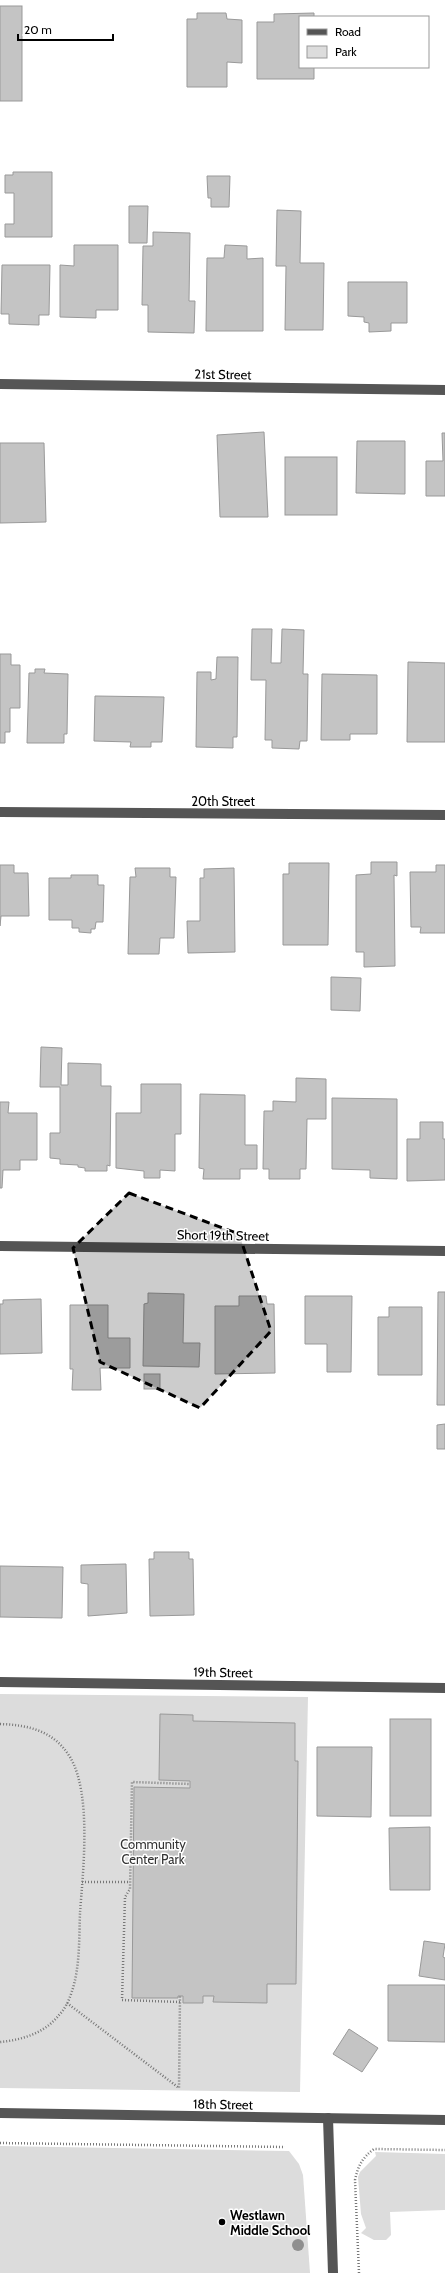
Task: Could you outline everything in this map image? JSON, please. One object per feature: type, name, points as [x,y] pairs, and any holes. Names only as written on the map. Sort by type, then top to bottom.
[{"type":"street","name":"21st Street","points":[[0,384],[445,390]]},
{"type":"street","name":"20th Street","points":[[0,812],[445,815]]},
{"type":"street","name":"Short 19th Street","points":[[0,1246],[445,1251]]},
{"type":"street","name":"19th Street","points":[[0,1682],[445,1688]]},
{"type":"street","name":"18th Street","points":[[0,2113],[445,2120]]},
{"type":"street","points":[[328,2118],[333,2273]]},
{"type":"path","points":[[0,1724],[32,1727],[47,1733],[70,1757],[78,1774],[84,1825],[78,1962],[73,1989],[59,2016],[37,2033],[12,2041],[0,2042]]},
{"type":"path","points":[[180,2002],[122,2000],[125,1897],[130,1888],[132,1782],[190,1784]]},
{"type":"path","points":[[82,1882],[130,1882]]},
{"type":"path","points":[[67,2003],[179,2088],[180,1996]]},
{"type":"path","points":[[0,2143],[285,2147]]},
{"type":"path","points":[[359,2273],[355,2180],[358,2166],[365,2156],[374,2149],[445,2150]]},
{"type":"highlighted area","points":[[129,1193],[239,1234],[271,1331],[200,1408],[100,1362],[73,1248]]},
{"type":"green space","name":"Community Center Park","points":[[0,1694],[308,1697],[300,2092],[0,2088]]},
{"type":"green space","name":"Westlawn Middle School","points":[[0,2146],[289,2151],[299,2164],[303,2175],[310,2273],[0,2273]]},
{"type":"green space","points":[[375,2152],[445,2154],[445,2210],[390,2212],[391,2235],[386,2240],[374,2240],[361,2233],[366,2228],[361,2214],[358,2177],[360,2172],[376,2156]]},
{"type":"building","points":[[0,6],[22,6],[22,101],[0,101]]},
{"type":"building","points":[[197,13],[226,13],[227,19],[242,20],[242,63],[227,62],[227,87],[187,87],[187,19],[197,19]]},
{"type":"building","points":[[314,13],[314,16],[299,16],[299,68],[314,68],[314,79],[257,79],[257,22],[274,22],[274,14]]},
{"type":"building","points":[[13,172],[52,172],[52,237],[5,237],[5,224],[14,224],[14,193],[5,193],[5,175],[13,175]]},
{"type":"building","points":[[207,176],[230,176],[229,207],[211,207],[211,198],[208,198]]},
{"type":"building","points":[[129,206],[148,206],[147,243],[129,243]]},
{"type":"building","points":[[277,210],[301,211],[300,263],[324,263],[323,330],[285,330],[286,266],[276,266]]},
{"type":"building","points":[[153,232],[190,233],[189,301],[195,301],[194,333],[148,332],[148,305],[142,305],[143,246],[153,246]]},
{"type":"building","points":[[74,245],[118,245],[118,310],[96,310],[96,318],[60,317],[60,265],[74,266]]},
{"type":"building","points":[[225,245],[247,246],[247,259],[263,258],[263,331],[206,331],[207,258],[224,258]]},
{"type":"building","points":[[2,265],[50,265],[49,315],[39,315],[39,325],[9,324],[9,314],[1,314]]},
{"type":"building","points":[[348,282],[407,282],[407,323],[391,323],[391,331],[369,332],[369,323],[364,322],[364,317],[348,316]]},
{"type":"building","points":[[264,432],[268,517],[220,517],[217,435]]},
{"type":"building","points":[[442,433],[445,433],[445,496],[426,496],[426,461],[443,461]]},
{"type":"building","points":[[357,441],[405,441],[405,494],[356,493]]},
{"type":"building","points":[[0,443],[44,443],[46,522],[0,523]]},
{"type":"building","points":[[285,457],[337,457],[337,515],[285,515]]},
{"type":"building","points":[[252,629],[272,629],[271,663],[281,663],[282,629],[304,630],[303,674],[308,674],[307,741],[300,741],[299,749],[272,748],[272,740],[265,740],[266,680],[251,680]]},
{"type":"building","points":[[0,654],[11,654],[11,665],[20,665],[20,708],[10,708],[10,732],[5,732],[5,743],[0,743]]},
{"type":"building","points":[[217,657],[238,657],[237,737],[233,737],[233,748],[196,747],[197,672],[211,672],[211,680],[216,679]]},
{"type":"building","points":[[408,662],[445,663],[445,742],[407,742]]},
{"type":"building","points":[[35,669],[45,669],[44,673],[68,674],[67,734],[64,734],[64,743],[27,743],[29,673],[35,673]]},
{"type":"building","points":[[322,674],[377,675],[377,734],[350,734],[350,740],[321,740]]},
{"type":"building","points":[[95,696],[164,697],[162,742],[151,742],[151,747],[130,747],[131,742],[94,741]]},
{"type":"building","points":[[371,862],[397,862],[397,876],[394,875],[395,966],[364,967],[364,952],[356,952],[356,875],[371,874]]},
{"type":"building","points":[[289,863],[329,863],[328,945],[283,945],[283,874],[289,874]]},
{"type":"building","points":[[0,865],[14,865],[14,873],[28,873],[29,916],[1,916],[0,926]]},
{"type":"building","points":[[436,865],[445,865],[445,933],[420,933],[421,927],[411,927],[410,872],[436,872]]},
{"type":"building","points":[[135,868],[170,868],[170,877],[176,877],[174,938],[160,938],[159,954],[128,954],[130,877],[136,877]]},
{"type":"building","points":[[234,868],[235,952],[188,953],[187,921],[200,921],[200,878],[204,878],[204,869]]},
{"type":"building","points":[[71,875],[98,875],[98,885],[104,885],[103,922],[96,922],[95,929],[91,929],[91,933],[79,932],[79,928],[72,928],[72,920],[49,920],[49,878],[71,878]]},
{"type":"building","points":[[331,977],[361,978],[360,1011],[331,1010]]},
{"type":"building","points":[[41,1047],[62,1048],[61,1085],[68,1085],[68,1063],[101,1064],[101,1086],[111,1086],[110,1166],[107,1165],[107,1171],[85,1171],[85,1168],[78,1167],[78,1165],[60,1164],[60,1159],[50,1158],[50,1133],[60,1133],[60,1087],[40,1087]]},
{"type":"building","points":[[296,1078],[326,1079],[326,1119],[307,1119],[306,1169],[300,1169],[300,1179],[269,1179],[269,1169],[263,1169],[264,1111],[273,1111],[273,1101],[296,1102]]},
{"type":"building","points":[[141,1084],[181,1084],[181,1134],[175,1134],[175,1171],[160,1170],[160,1178],[144,1178],[144,1171],[116,1168],[116,1113],[141,1113]]},
{"type":"building","points":[[200,1094],[245,1095],[245,1145],[257,1145],[257,1169],[240,1169],[240,1179],[203,1179],[204,1169],[199,1168]]},
{"type":"building","points":[[332,1098],[397,1099],[397,1179],[370,1178],[370,1170],[332,1169]]},
{"type":"building","points":[[0,1102],[9,1102],[8,1113],[37,1113],[37,1160],[20,1160],[20,1170],[3,1170],[2,1188],[0,1188]]},
{"type":"building","points":[[420,1122],[443,1122],[443,1139],[445,1139],[445,1180],[407,1181],[407,1139],[420,1139]]},
{"type":"building","points":[[438,1292],[445,1292],[445,1405],[437,1405]]},
{"type":"building","points":[[148,1293],[184,1294],[183,1343],[200,1343],[199,1367],[143,1366],[144,1304],[148,1303]]},
{"type":"building","points":[[239,1296],[266,1296],[267,1304],[274,1304],[275,1373],[215,1374],[215,1306],[239,1306]]},
{"type":"building","points":[[305,1296],[352,1296],[351,1372],[327,1372],[327,1344],[305,1344]]},
{"type":"building","points":[[41,1299],[42,1353],[0,1354],[0,1304],[3,1304],[3,1300]]},
{"type":"building","points":[[70,1305],[108,1305],[108,1338],[130,1338],[130,1368],[100,1368],[101,1390],[72,1390],[73,1369],[70,1369]]},
{"type":"building","points":[[389,1307],[422,1307],[422,1375],[378,1375],[378,1317],[389,1317]]},
{"type":"building","points":[[144,1374],[160,1374],[160,1389],[144,1389]]},
{"type":"building","points":[[445,1424],[445,1449],[437,1449],[437,1425]]},
{"type":"building","points":[[154,1552],[189,1552],[189,1559],[193,1559],[194,1615],[150,1616],[149,1559],[154,1559]]},
{"type":"building","points":[[126,1564],[127,1613],[88,1616],[88,1584],[81,1583],[81,1565]]},
{"type":"building","points":[[0,1566],[63,1567],[62,1618],[0,1617]]},
{"type":"building","points":[[160,1714],[193,1715],[193,1721],[295,1723],[295,1761],[298,1761],[296,1984],[267,1984],[267,2003],[213,2002],[214,1996],[203,1996],[203,2003],[183,2003],[183,1996],[178,1996],[178,1998],[132,1998],[134,1787],[190,1788],[190,1781],[159,1780]]},
{"type":"building","points":[[390,1719],[431,1719],[431,1816],[390,1816]]},
{"type":"building","points":[[317,1747],[372,1747],[371,1817],[317,1816]]},
{"type":"building","points":[[430,1827],[430,1890],[390,1890],[389,1828]]},
{"type":"building","points":[[424,1941],[445,1944],[443,1957],[445,1958],[445,1980],[419,1976]]},
{"type":"building","points":[[388,1985],[445,1985],[445,2042],[388,2041]]},
{"type":"building","points":[[349,2029],[378,2048],[362,2072],[333,2054]]},
{"type":"place","name":"Westlawn Middle School","points":[[222,2222]]}]
